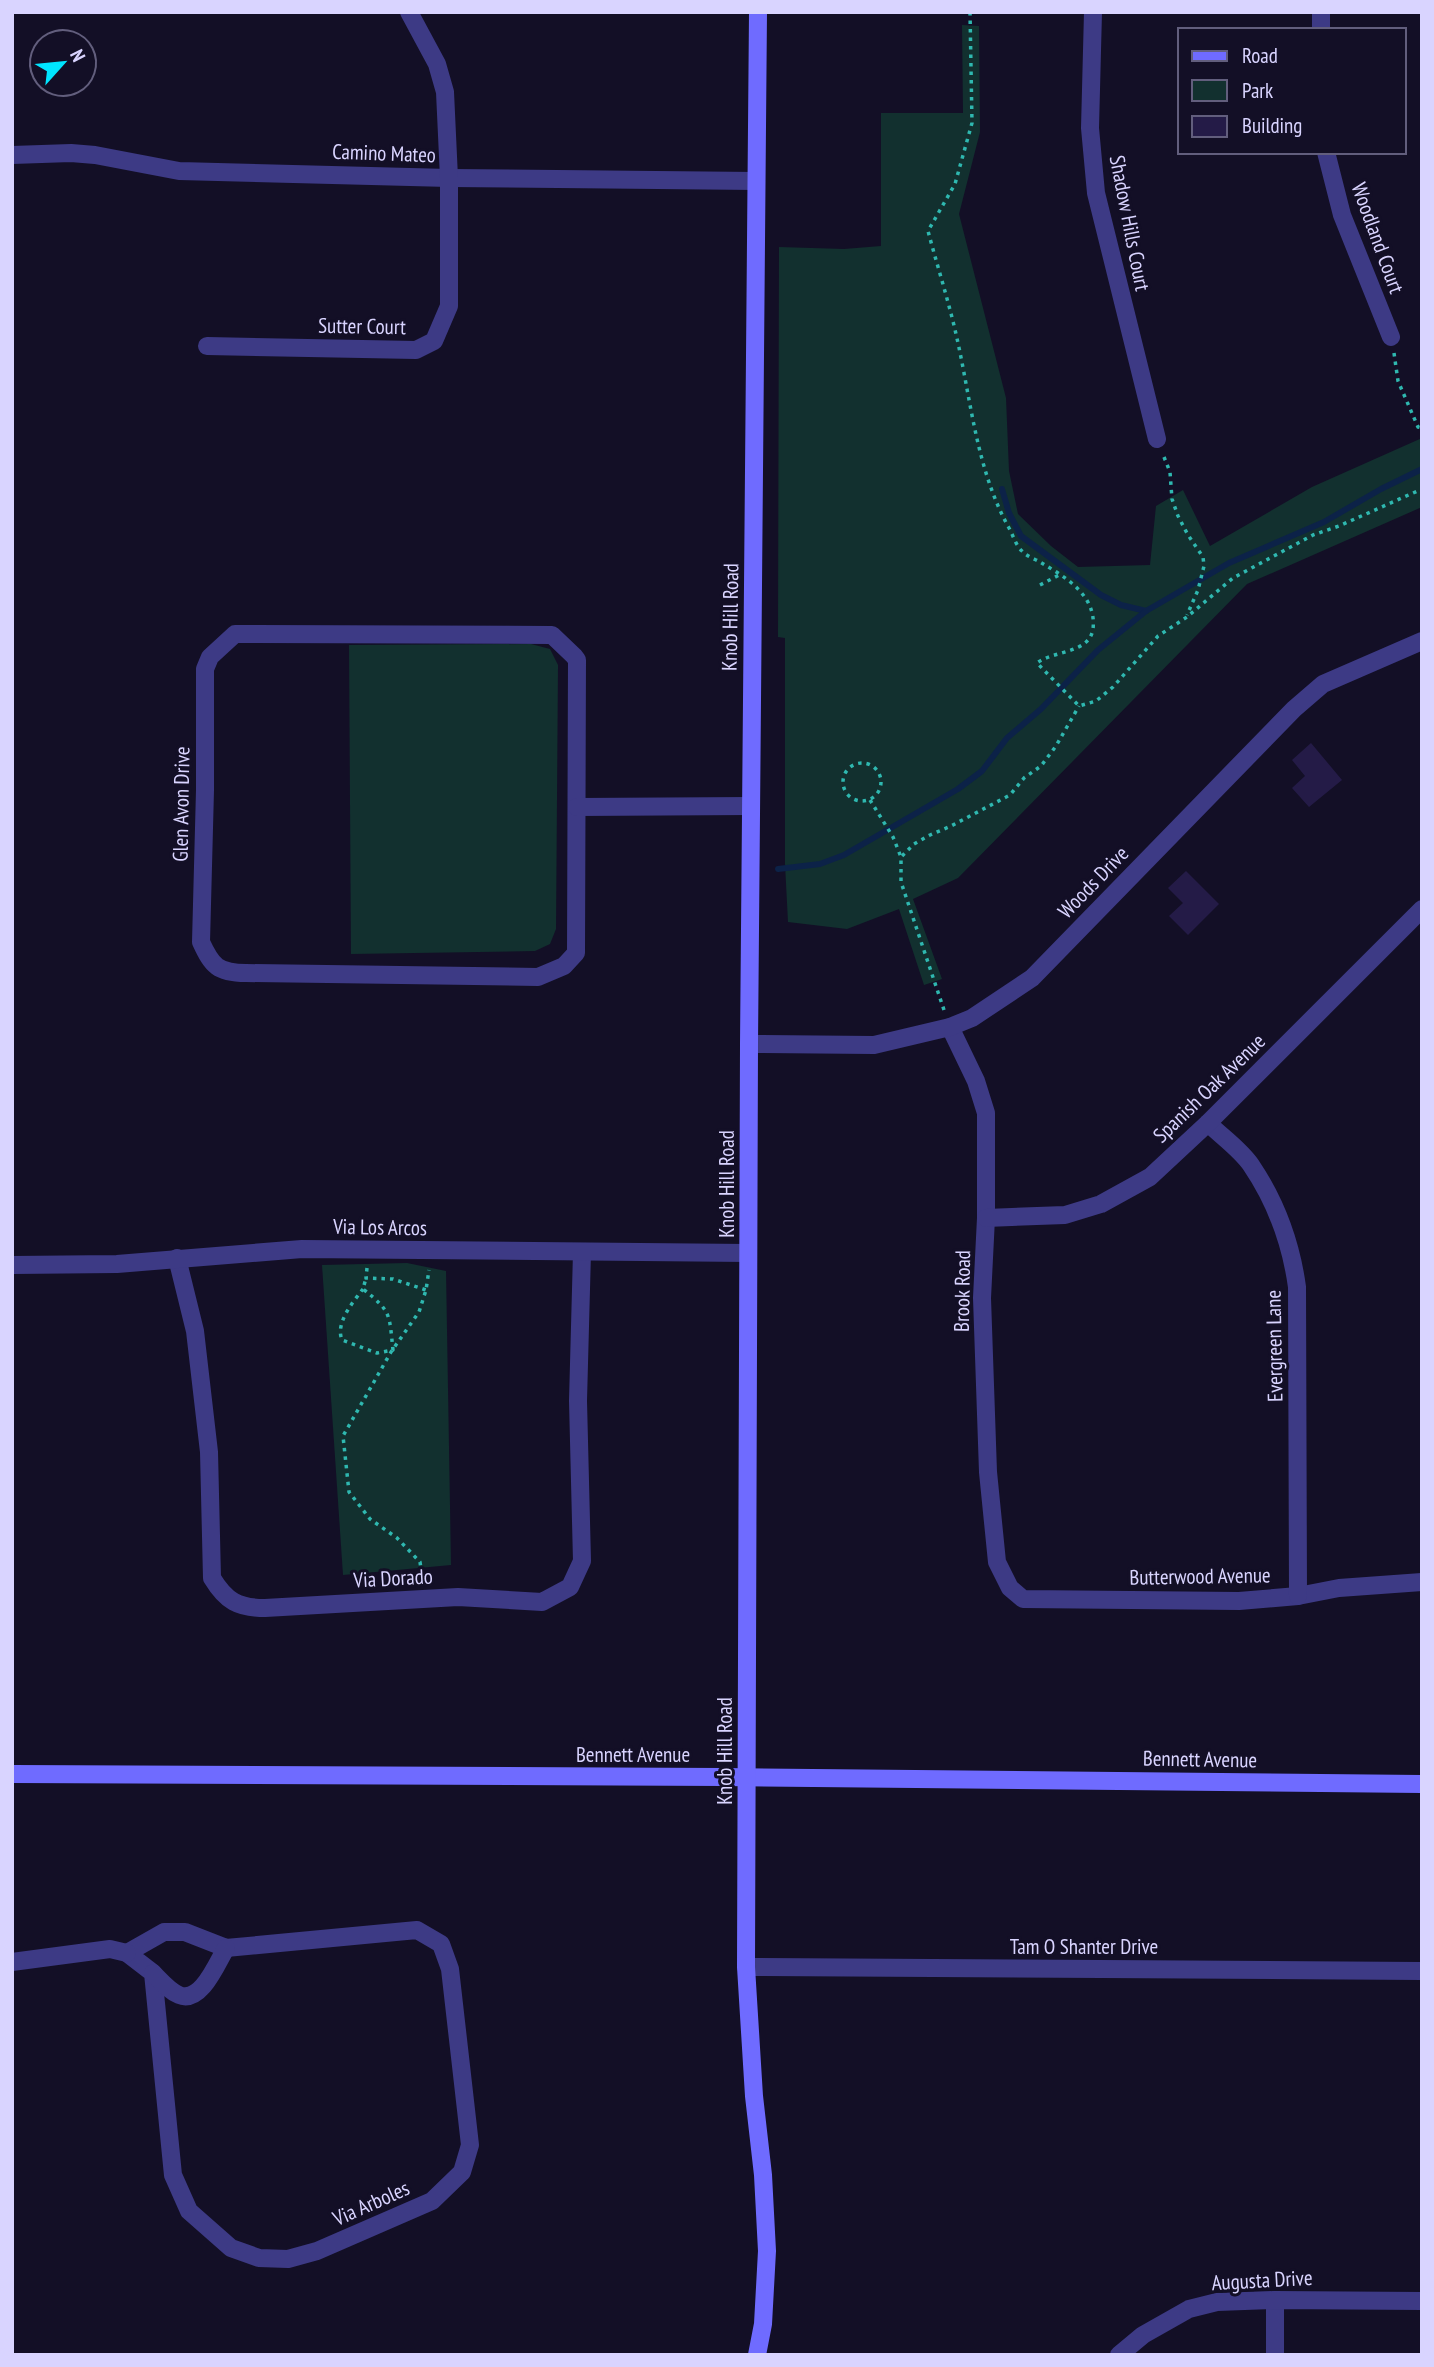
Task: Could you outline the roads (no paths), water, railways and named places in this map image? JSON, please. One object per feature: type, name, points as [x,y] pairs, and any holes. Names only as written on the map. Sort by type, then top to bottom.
[{"type":"street","name":"Sutter Court","points":[[207,346],[416,349],[434,341],[449,306],[449,178],[445,92],[437,64],[409,12]]},
{"type":"street","name":"Knob Hill Road","points":[[758,12],[749,1044],[746,1967],[767,2251],[763,2323],[758,2355]]},
{"type":"street","name":"Shadow Hills Court","points":[[1093,12],[1090,128],[1096,193],[1157,439]]},
{"type":"street","name":"Camino Mateo","points":[[12,155],[71,153],[179,171],[449,178],[757,181]]},
{"type":"street","name":"Woodland Court","points":[[1327,154],[1342,215],[1391,337]]},
{"type":"street","name":"Glen Avon Drive","points":[[235,634],[552,635],[577,660],[577,807],[576,953],[564,966],[538,977],[228,973],[209,961],[201,942],[205,670],[210,657],[235,634]]},
{"type":"street","name":"Woods Drive","points":[[749,1044],[874,1045],[950,1027],[972,1018],[1031,978],[1294,709],[1323,684],[1422,641]]},
{"type":"street","points":[[577,807],[751,806]]},
{"type":"street","name":"Spanish Oak Avenue","points":[[986,1218],[1065,1215],[1101,1204],[1150,1177],[1422,909]]},
{"type":"street","name":"Brook Road","points":[[950,1027],[976,1081],[986,1113],[986,1218],[982,1297],[988,1472],[997,1562]]},
{"type":"street","name":"Evergreen Lane","points":[[1208,1122],[1250,1164],[1283,1224],[1294,1262],[1297,1287],[1298,1596]]},
{"type":"street","name":"Via Los Arcos","points":[[12,1265],[117,1264],[302,1249],[748,1254]]},
{"type":"street","name":"Via Dorado","points":[[177,1258],[195,1331],[209,1452],[212,1578],[221,1593],[245,1608],[458,1597],[542,1602],[570,1587],[582,1561],[578,1401],[582,1252]]},
{"type":"street","name":"Butterwood Avenue","points":[[997,1562],[1010,1588],[1023,1599],[1240,1601],[1298,1596],[1339,1588],[1422,1582]]},
{"type":"street","name":"Bennett Avenue","points":[[12,1774],[1422,1784]]},
{"type":"street","name":"Via Arboles","points":[[127,1953],[164,1932],[185,1932],[226,1948],[417,1930],[441,1944],[450,1969],[470,2145],[462,2172],[432,2201],[317,2251],[288,2259],[259,2258],[231,2248],[189,2211],[173,2175],[153,1973]]},
{"type":"street","points":[[12,1962],[110,1949],[127,1953],[173,1992],[190,1996],[206,1982],[226,1948]]},
{"type":"street","name":"Tam O Shanter Drive","points":[[746,1967],[1422,1971]]},
{"type":"street","points":[[1275,2300],[1275,2355]]},
{"type":"street","name":"Augusta Drive","points":[[1119,2355],[1143,2335],[1189,2309],[1216,2302],[1422,2301]]},
{"type":"waterway","points":[[778,869],[820,864],[844,855],[958,789],[982,771],[1007,738],[1041,709],[1098,650],[1146,611],[1229,563],[1324,522],[1422,469]]},
{"type":"waterway","points":[[1002,489],[1009,513],[1021,536],[1101,595],[1121,605],[1146,611]]}]
